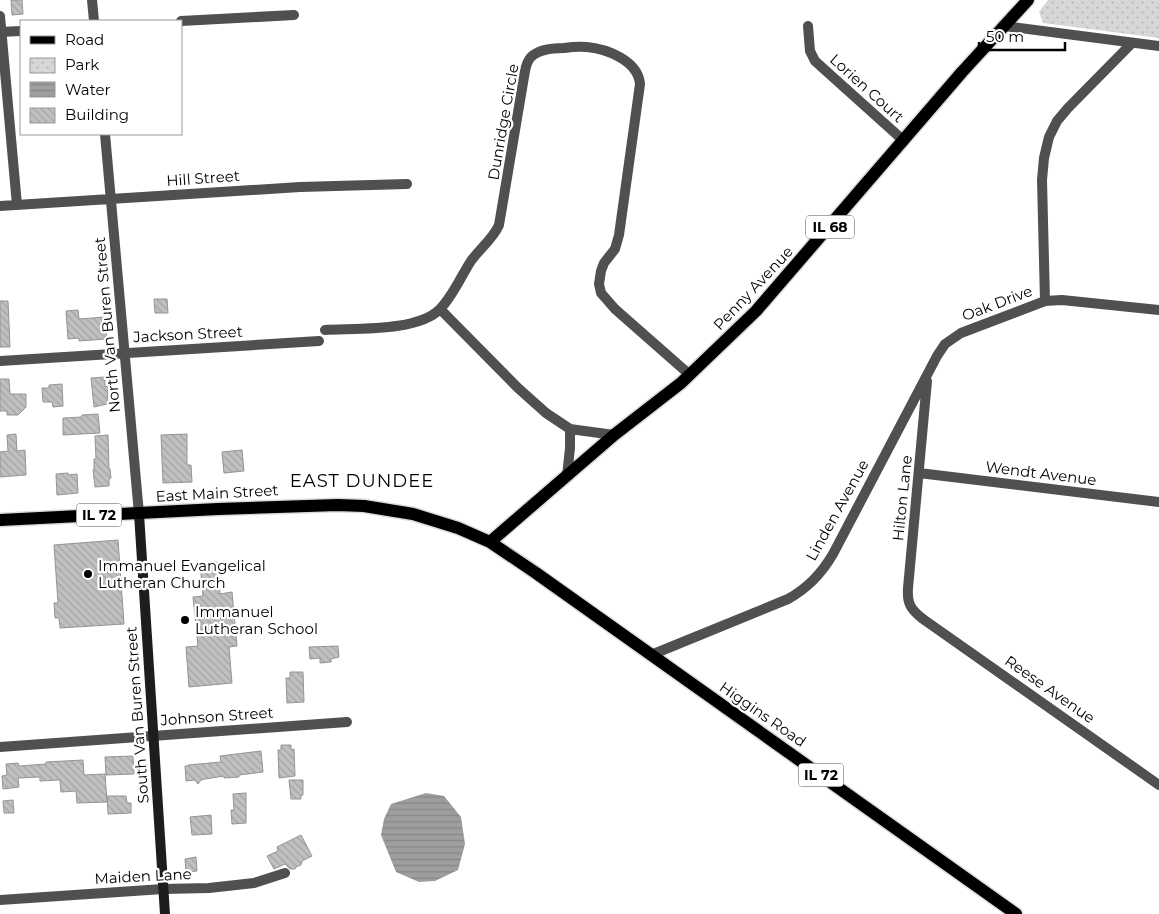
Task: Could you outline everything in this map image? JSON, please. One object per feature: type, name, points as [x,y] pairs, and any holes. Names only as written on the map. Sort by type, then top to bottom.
[{"type":"main road","name":"Penny Avenue","points":[[490,542],[614,435],[690,374],[766,300],[1028,0]]},
{"type":"main road","name":"East Main Street","points":[[0,520],[212,509],[351,505],[425,517],[458,528],[490,542]]},
{"type":"main road","name":"Higgins Road","points":[[490,542],[1016,914]]},
{"type":"street","points":[[92,0],[94,20]]},
{"type":"street","points":[[182,21],[294,15]]},
{"type":"street","points":[[0,16],[17,205]]},
{"type":"street","name":"Lorien Court","points":[[808,26],[810,51],[815,61],[904,141]]},
{"type":"street","points":[[1004,26],[1159,46]]},
{"type":"street","points":[[1,32],[20,31]]},
{"type":"street","points":[[1045,301],[1042,180],[1044,158],[1049,137],[1054,126],[1068,108],[1132,43]]},
{"type":"street","name":"Dunridge Circle","points":[[440,309],[472,259],[496,233],[499,225],[525,72],[529,60],[539,52],[552,48],[594,48],[626,61],[637,74],[640,84],[620,235],[615,249],[604,263],[601,271],[599,284],[601,293],[615,310],[690,374]]},
{"type":"street","name":"North Van Buren Street","points":[[105,135],[139,514]]},
{"type":"street","name":"Hill Street","points":[[0,206],[300,187],[407,184]]},
{"type":"street","name":"Oak Drive","points":[[927,375],[942,347],[957,335],[976,326],[1045,301],[1062,300],[1159,310]]},
{"type":"street","points":[[325,330],[404,325],[422,320],[440,309],[527,397],[546,413],[570,429],[614,435]]},
{"type":"street","name":"Jackson Street","points":[[0,361],[318,341]]},
{"type":"street","name":"Hilton Lane","points":[[923,618],[910,608],[907,597],[920,473],[927,375]]},
{"type":"street","name":"Linden Avenue","points":[[652,655],[788,598],[804,589],[815,579],[833,554],[927,375]]},
{"type":"street","points":[[567,476],[570,429]]},
{"type":"street","name":"Wendt Avenue","points":[[920,473],[1159,502]]},
{"type":"street","name":"South Van Buren Street","points":[[139,514],[165,914]]},
{"type":"street","name":"Reese Avenue","points":[[923,618],[1159,785]]},
{"type":"street","name":"Johnson Street","points":[[0,747],[346,722]]},
{"type":"street","name":"Maiden Lane","points":[[0,900],[231,886],[254,883],[285,873]]},
{"type":"green space","points":[[1048,0],[1159,0],[1159,38],[1043,23],[1039,12]]},
{"type":"water","points":[[426,793],[444,796],[461,817],[465,844],[458,870],[435,881],[419,882],[396,872],[381,835],[384,819],[391,804]]},
{"type":"building","points":[[11,0],[22,0],[23,14],[12,15]]},
{"type":"building","points":[[154,299],[167,299],[168,313],[155,313]]},
{"type":"building","points":[[0,301],[8,301],[10,347],[0,347]]},
{"type":"building","points":[[78,310],[79,319],[105,317],[105,320],[107,320],[106,339],[79,341],[79,338],[68,339],[66,311]]},
{"type":"building","points":[[105,377],[105,387],[108,386],[107,404],[94,407],[91,378]]},
{"type":"building","points":[[0,379],[9,379],[10,394],[26,394],[26,407],[18,415],[7,415],[7,411],[0,411]]},
{"type":"building","points":[[62,384],[63,406],[53,407],[52,402],[43,402],[42,388],[49,388],[49,385]]},
{"type":"building","points":[[98,414],[100,433],[63,435],[63,418]]},
{"type":"building","points":[[16,434],[17,451],[25,450],[26,475],[0,477],[0,452],[8,451],[7,435]]},
{"type":"building","points":[[187,434],[187,465],[191,465],[192,482],[163,483],[161,435]]},
{"type":"building","points":[[108,435],[111,478],[109,479],[109,486],[95,487],[93,470],[94,459],[96,459],[95,436]]},
{"type":"building","points":[[242,450],[244,471],[224,473],[222,452]]},
{"type":"building","points":[[68,473],[68,475],[77,474],[78,493],[57,495],[56,474]]},
{"type":"building","name":"Immanuel Evangelical Lutheran Church","points":[[118,540],[124,624],[60,628],[59,618],[55,618],[54,603],[58,603],[54,545]]},
{"type":"building","name":"Immanuel Lutheran School","points":[[217,562],[220,594],[232,592],[237,646],[229,647],[232,683],[189,687],[186,647],[198,646],[193,597],[203,596],[200,563]]},
{"type":"building","points":[[338,646],[339,657],[331,659],[331,662],[320,663],[320,658],[310,659],[309,647]]},
{"type":"building","points":[[290,672],[303,672],[304,702],[287,703],[286,678],[290,678]]},
{"type":"building","points":[[281,745],[291,745],[291,750],[294,749],[295,776],[279,778],[278,750],[281,750]]},
{"type":"building","points":[[261,751],[263,772],[239,775],[239,777],[224,778],[224,776],[205,779],[201,780],[198,784],[195,780],[186,781],[185,766],[221,762],[220,756]]},
{"type":"building","points":[[133,756],[134,774],[106,775],[105,757]]},
{"type":"building","points":[[83,760],[84,775],[105,774],[107,802],[77,803],[76,791],[61,792],[60,780],[40,781],[40,777],[18,778],[19,787],[3,789],[2,776],[7,775],[6,764],[18,763],[19,766]]},
{"type":"building","points":[[289,780],[303,780],[303,795],[301,795],[301,799],[291,799]]},
{"type":"building","points":[[246,793],[246,823],[232,824],[231,810],[234,810],[233,794]]},
{"type":"building","points":[[107,796],[126,796],[127,803],[131,803],[131,813],[108,814]]},
{"type":"building","points":[[13,800],[14,813],[4,813],[3,801]]},
{"type":"building","points":[[211,815],[212,834],[192,835],[190,817]]},
{"type":"building","points":[[301,835],[312,856],[302,861],[301,865],[295,869],[290,869],[285,864],[274,869],[267,856],[278,851],[277,847]]},
{"type":"building","points":[[196,857],[197,871],[186,872],[185,859]]},
{"type":"place","name":"Immanuel Evangelical Lutheran Church","points":[[88,574]]},
{"type":"place","name":"Immanuel Lutheran School","points":[[185,620]]},
{"type":"district","name":"EAST DUNDEE","points":[[362,481]]}]
